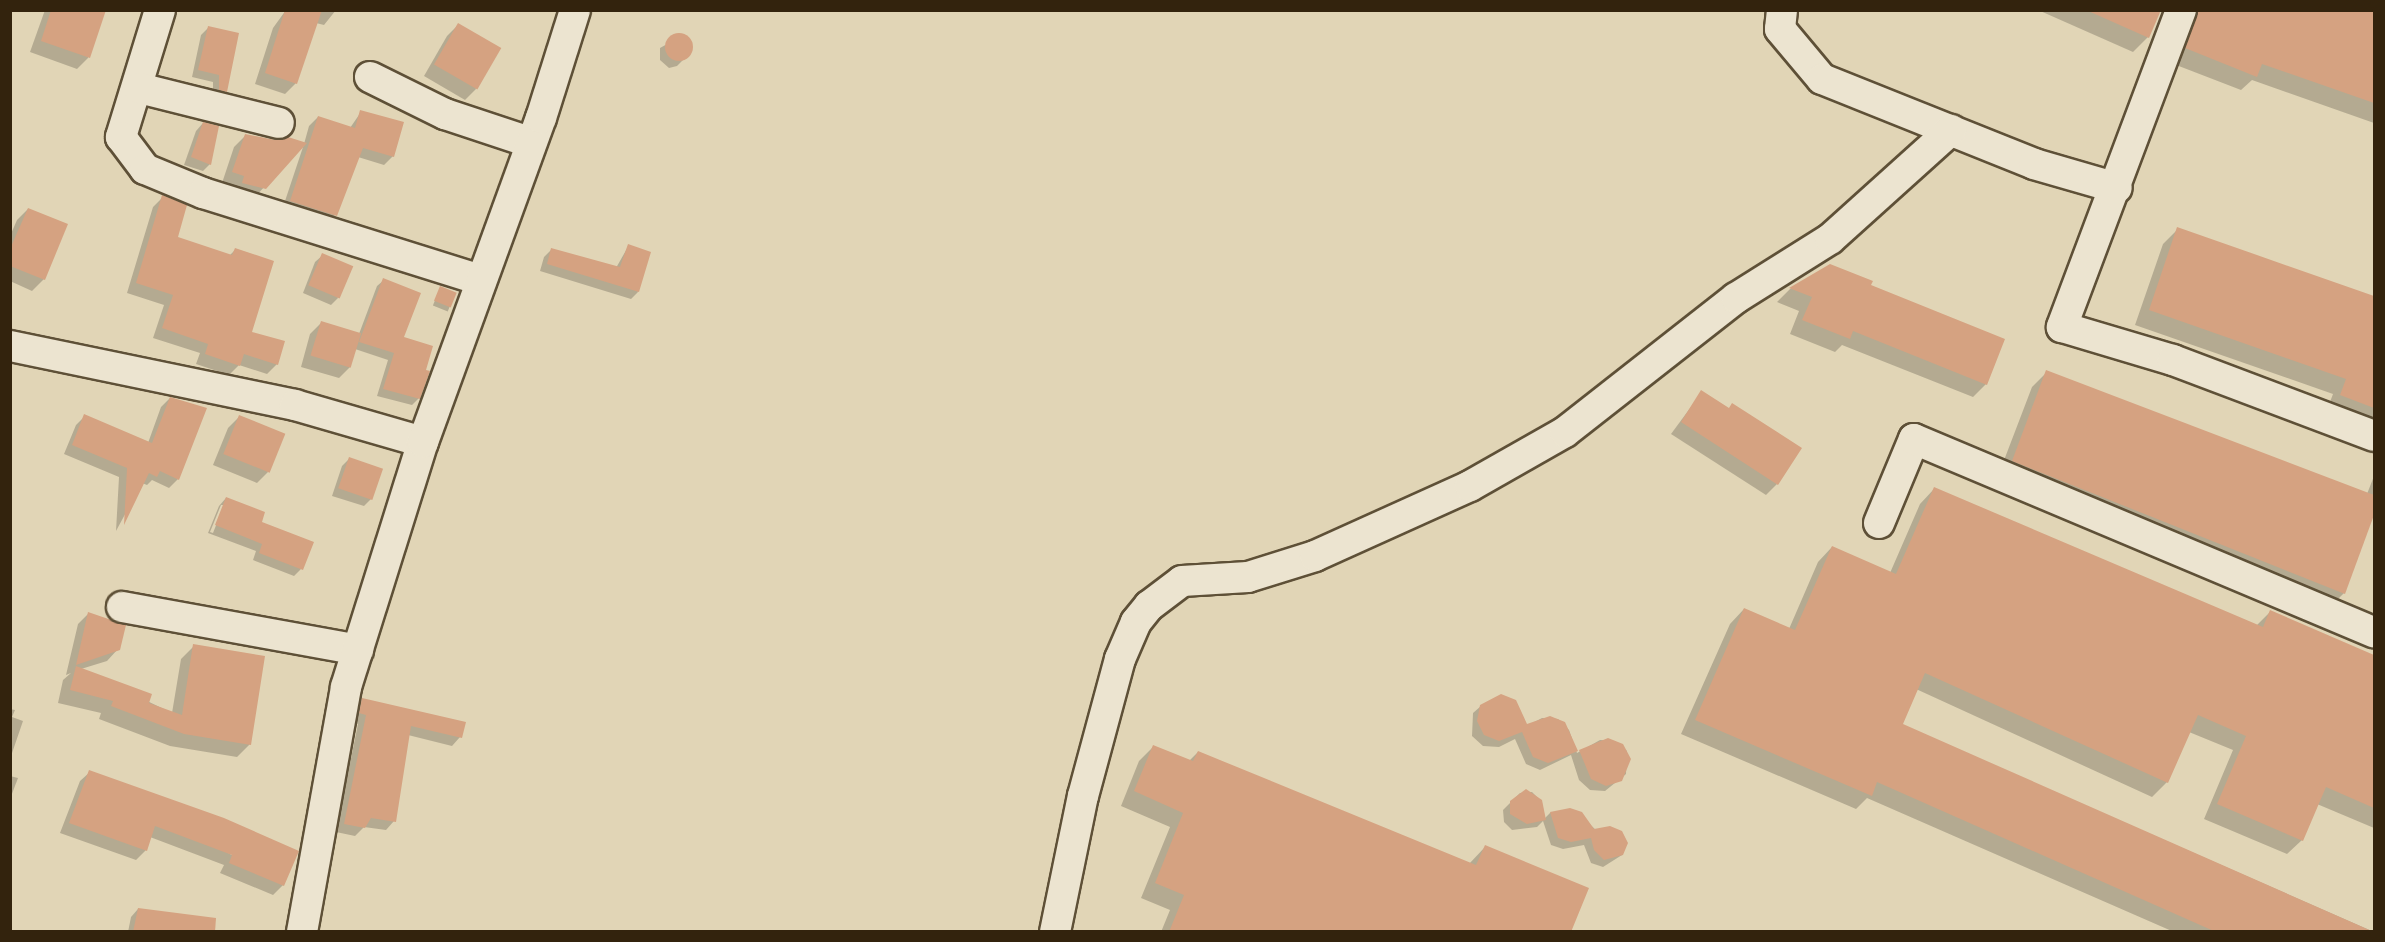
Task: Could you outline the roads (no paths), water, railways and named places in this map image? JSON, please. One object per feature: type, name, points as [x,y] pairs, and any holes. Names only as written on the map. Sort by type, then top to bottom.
[{"type":"street","points":[[160,10],[122,137],[146,169],[202,193],[481,279]]},
{"type":"street","points":[[302,932],[346,687],[423,442],[575,10]]},
{"type":"street","points":[[1782,10],[1780,29],[1822,79],[2034,164],[2117,188]]},
{"type":"street","points":[[2181,10],[2117,188],[2062,327],[2173,360],[2374,436]]},
{"type":"street","points":[[370,77],[445,114],[529,142]]},
{"type":"street","points":[[138,88],[279,123]]},
{"type":"street","points":[[1055,932],[1083,796],[1120,659],[1136,622],[1149,606],[1182,581],[1248,577],[1315,556],[1470,486],[1565,432],[1736,298],[1830,239],[1951,130]]},
{"type":"street","points":[[10,346],[140,370],[295,405],[423,442]]},
{"type":"street","points":[[1879,523],[1914,439],[2374,632]]},
{"type":"street","points":[[122,607],[358,650]]}]
